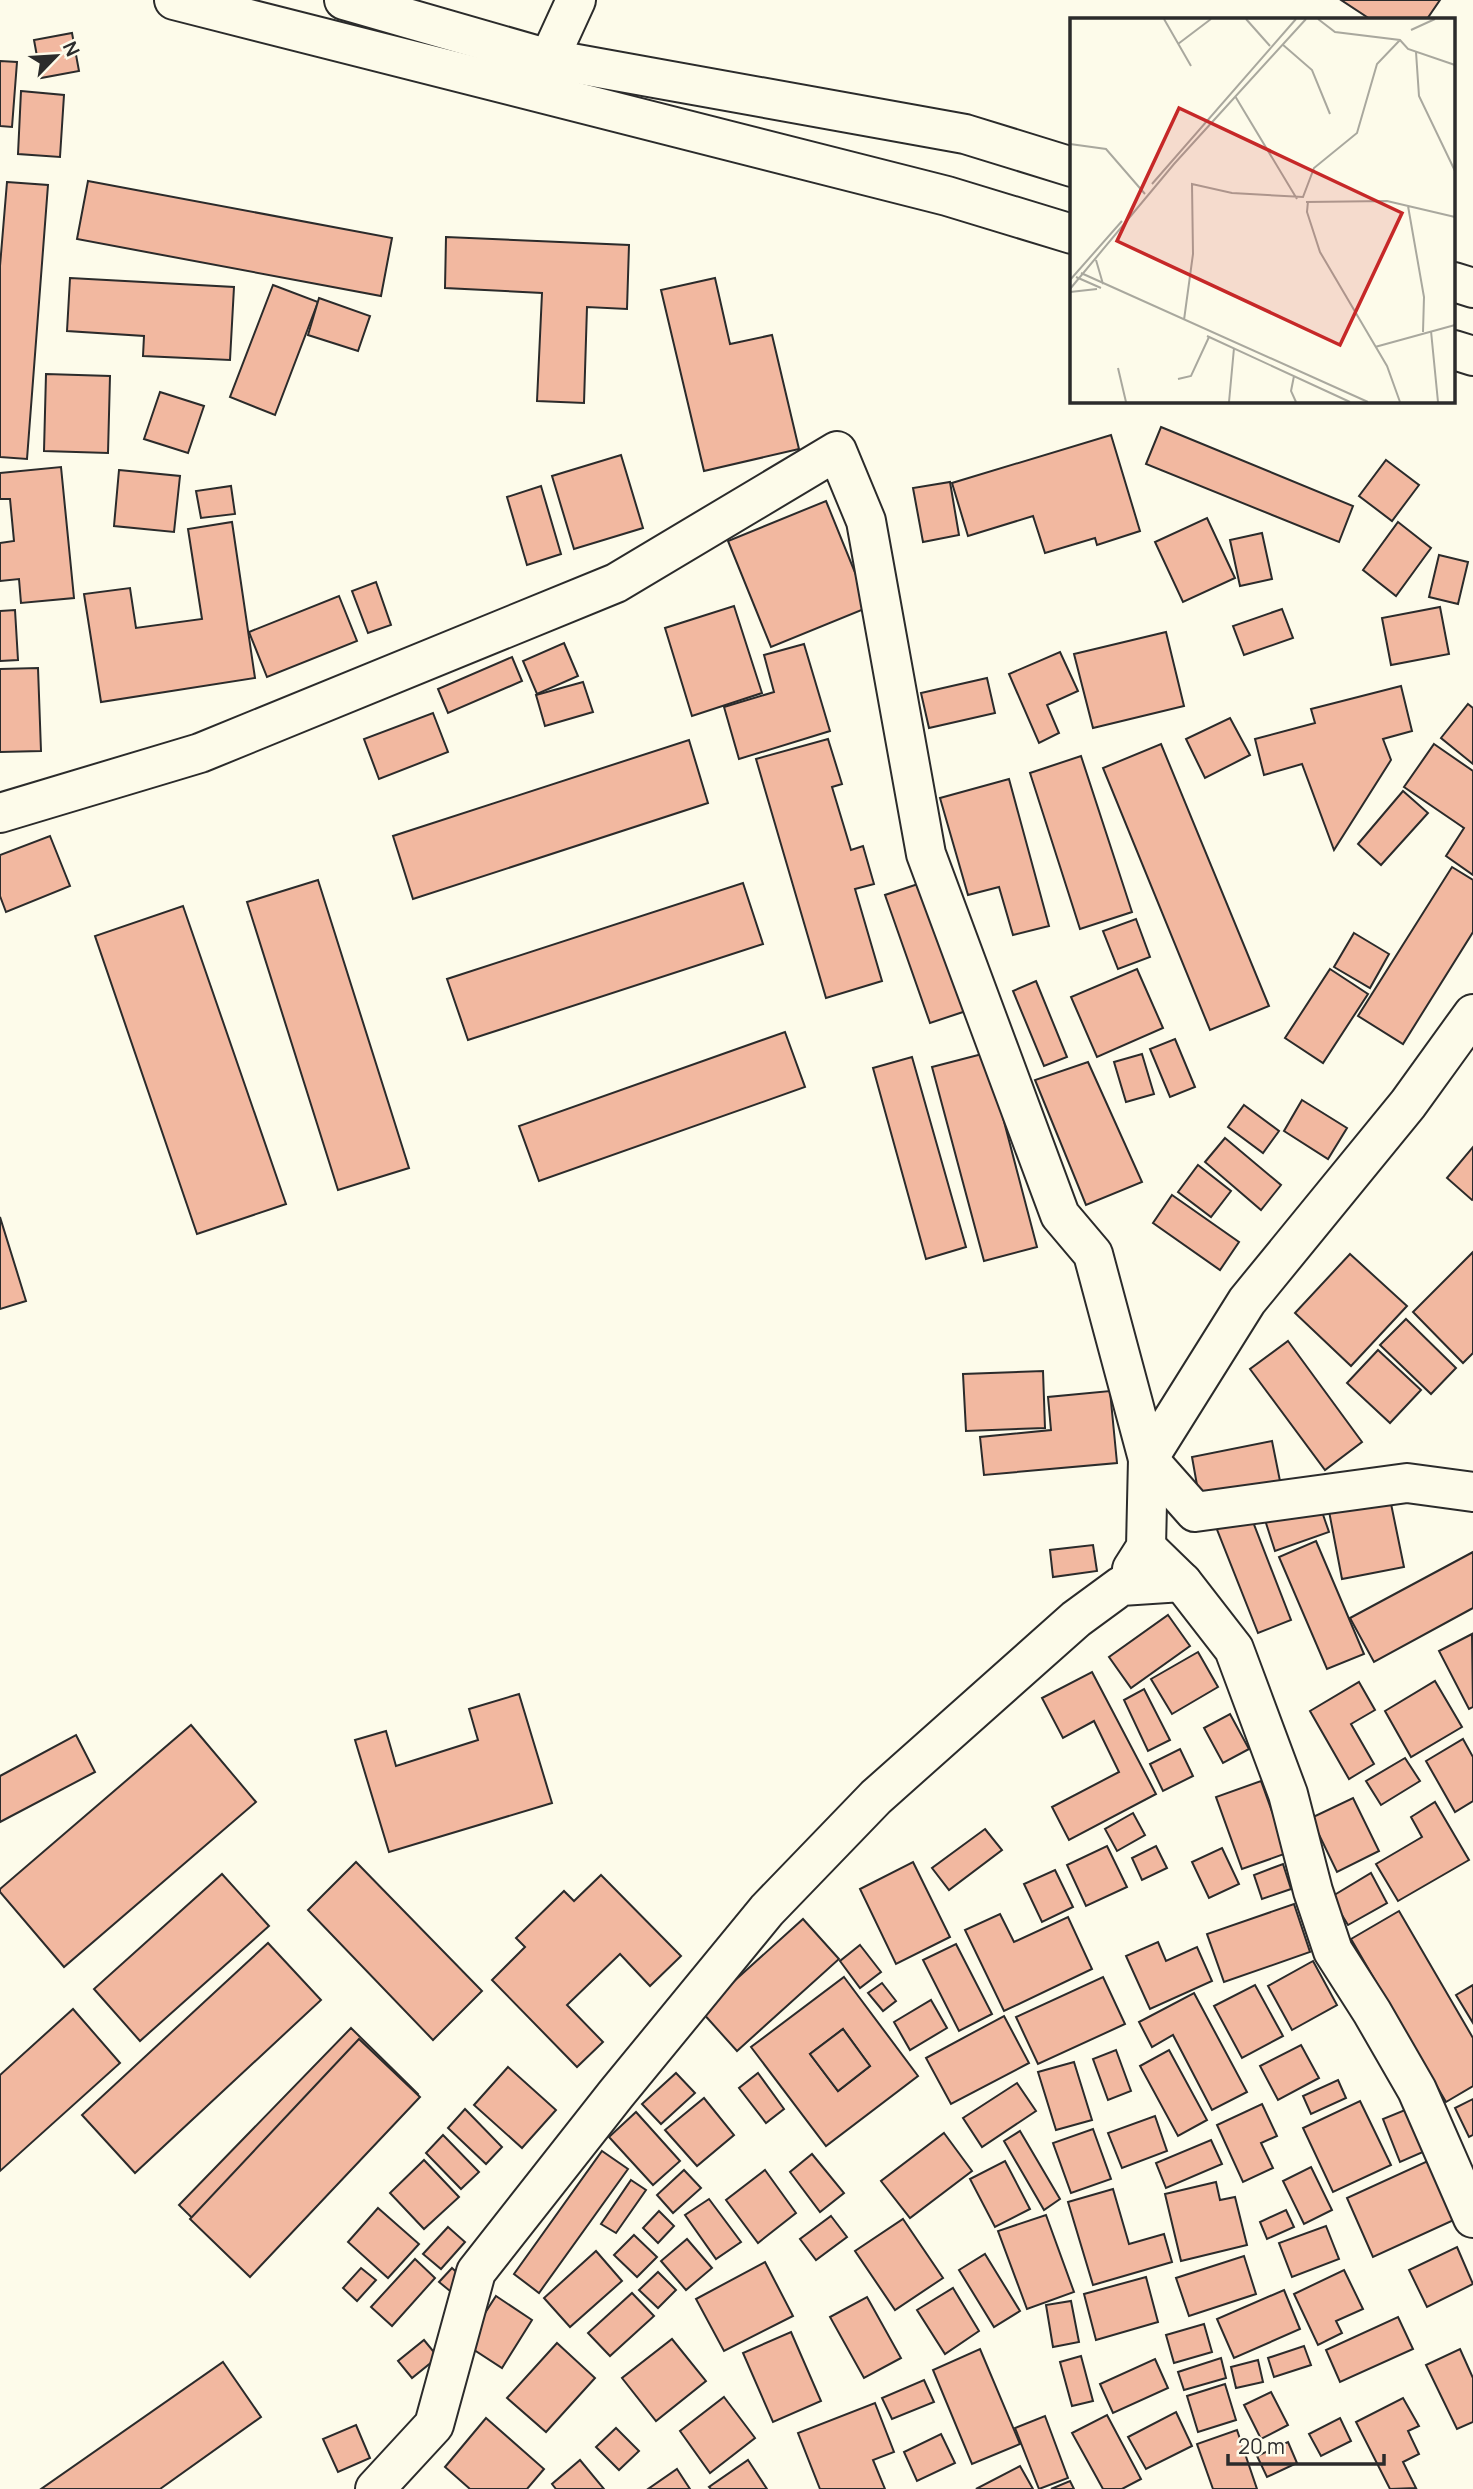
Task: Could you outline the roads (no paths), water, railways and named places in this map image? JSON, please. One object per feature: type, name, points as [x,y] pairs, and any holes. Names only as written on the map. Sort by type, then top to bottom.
[{"type":"street","points":[[174,0],[947,195],[1070,233]]},
{"type":"street","points":[[345,0],[549,59],[965,134],[1070,166]]},
{"type":"street","points":[[549,59],[576,0]]},
{"type":"street","points":[[1456,283],[1473,288]]},
{"type":"street","points":[[1456,351],[1473,356]]},
{"type":"street","points":[[0,813],[200,752],[616,583],[837,451],[866,521],[926,854],[1060,1215],[1093,1254],[1148,1460],[1146,1547],[1121,1586],[1076,1619],[876,1797],[749,1931],[476,2272],[434,2425],[376,2489]]},
{"type":"street","points":[[1148,1460],[1247,1301],[1408,1104],[1473,1014]]},
{"type":"street","points":[[1148,1460],[1195,1512],[1407,1483],[1473,1492]]},
{"type":"street","points":[[1146,1547],[1182,1583],[1234,1649],[1288,1794],[1313,1891],[1333,1951],[1417,2090],[1473,2218]]},
{"type":"street","points":[[1121,1586],[1182,1583]]}]
